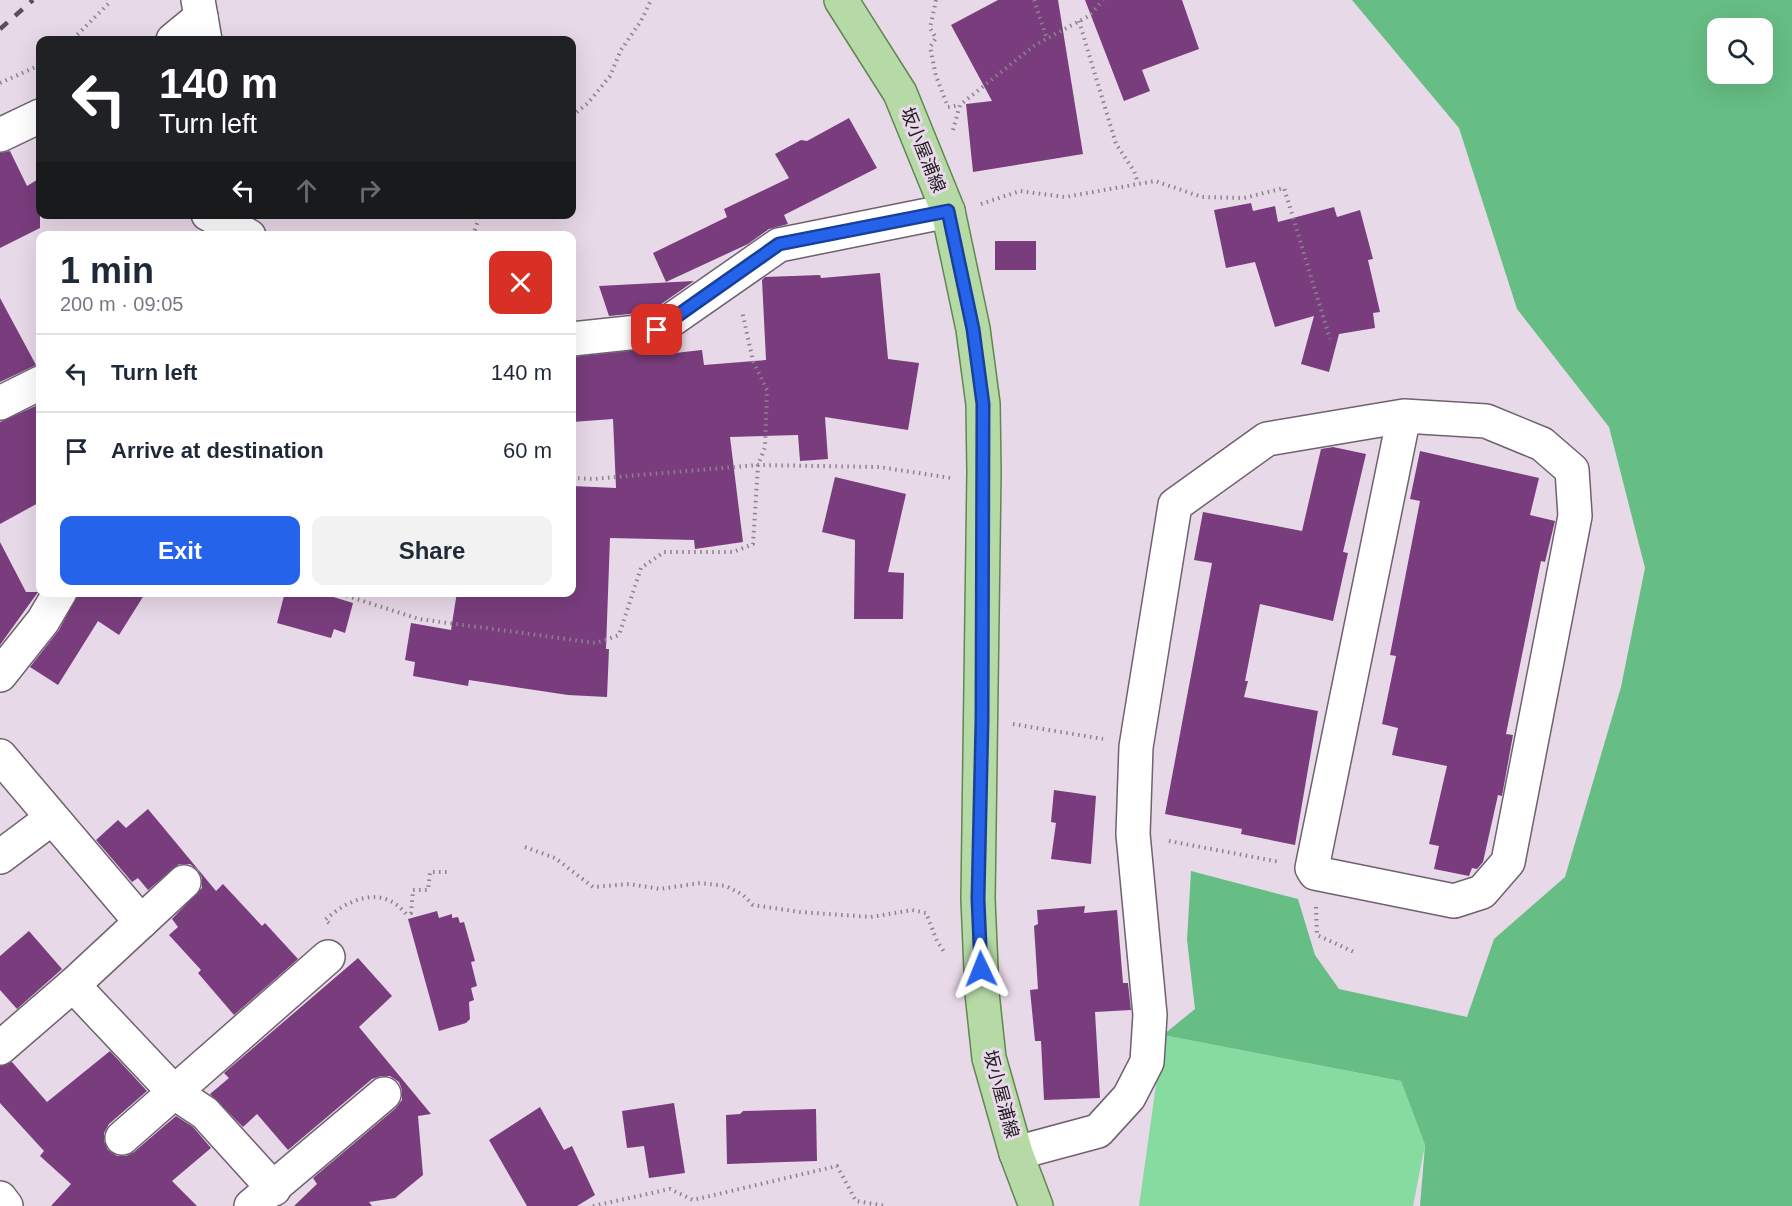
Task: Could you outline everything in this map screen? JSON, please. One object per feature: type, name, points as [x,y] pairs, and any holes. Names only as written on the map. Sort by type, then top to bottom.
[{"type":"main road","name":"坂小屋浦線","points":[[841,0],[900,93],[948,211],[973,329],[983,404],[984,472],[978,899],[981,981],[989,1058],[1016,1153],[1036,1206]]},
{"type":"street","points":[[179,36],[202,19]]},
{"type":"street","points":[[0,135],[36,118]]},
{"type":"street","points":[[576,339],[657,330],[779,244],[948,211]]},
{"type":"street","points":[[217,219],[239,231]]},
{"type":"street","points":[[0,403],[36,385]]},
{"type":"street","points":[[1016,1153],[1098,1131],[1130,1097],[1147,1062],[1150,1016],[1133,834],[1136,747],[1175,505],[1267,439],[1404,416],[1486,421],[1542,444],[1572,470],[1575,516],[1508,862],[1482,892],[1454,901],[1314,871],[1404,416]]},
{"type":"street","points":[[0,675],[43,621],[57,597]]},
{"type":"street","points":[[0,756],[141,922]]},
{"type":"street","points":[[0,857],[52,818]]},
{"type":"street","points":[[0,1048],[73,985],[184,882]]},
{"type":"street","points":[[122,1138],[328,957]]},
{"type":"street","points":[[73,985],[175,1093],[205,1113],[258,1201],[384,1094]]},
{"type":"street","points":[[0,1198],[6,1206]]},
{"type":"path","points":[[76,36],[109,3],[107,0]]},
{"type":"path","points":[[576,113],[588,103],[610,76],[621,50],[641,21],[651,0]]},
{"type":"path","points":[[936,0],[930,28],[936,38],[930,46],[936,76],[948,107],[960,105],[1047,39],[1089,16],[1103,0]]},
{"type":"path","points":[[1034,0],[1047,39]]},
{"type":"path","points":[[1079,21],[1116,144],[1134,171],[1138,183]]},
{"type":"path","points":[[0,83],[36,67]]},
{"type":"path","points":[[956,141],[952,131],[960,105]]},
{"type":"path","points":[[948,211],[990,202],[1020,190],[1065,197],[1155,181],[1202,197],[1244,198],[1284,188],[1330,339]]},
{"type":"path","points":[[351,597],[419,619],[596,643],[619,635],[641,568],[664,552],[733,552],[753,544],[758,465],[765,447],[767,390],[753,361],[735,275]]},
{"type":"path","points":[[576,478],[593,479],[758,465],[879,467],[944,479],[984,472]]},
{"type":"path","points":[[1004,723],[1107,740]]},
{"type":"path","points":[[1133,834],[1314,871],[1317,935],[1354,951]]},
{"type":"path","points":[[525,847],[555,858],[593,887],[629,884],[660,889],[700,883],[726,886],[743,895],[753,905],[800,912],[871,917],[912,910],[926,913]]},
{"type":"path","points":[[328,957],[323,946],[333,928],[325,920],[342,904],[362,898],[376,898],[389,900],[406,914],[411,913],[413,890],[428,890],[430,872],[450,872]]},
{"type":"path","points":[[592,1206],[670,1189],[693,1200],[837,1166],[856,1201],[886,1206]]},
{"type":"green space","points":[[1352,0],[1792,0],[1792,1206],[1420,1206],[1425,1145],[1401,1081],[1163,1035],[1195,1009],[1187,940],[1191,871],[1298,899],[1315,955],[1339,989],[1467,1017],[1494,939],[1565,877],[1621,687],[1645,568],[1609,427],[1517,309],[1459,128]]},
{"type":"green space","points":[[1163,1035],[1401,1081],[1425,1145],[1413,1206],[1139,1206]]},
{"type":"building","points":[[998,0],[1058,0],[1083,154],[973,172],[966,104],[992,101],[951,25]]},
{"type":"building","points":[[1085,0],[1182,0],[1199,49],[1142,70],[1150,91],[1124,101]]},
{"type":"building","points":[[849,118],[877,168],[784,215],[788,224],[769,229],[748,244],[666,282],[653,253],[727,217],[724,209],[789,178],[775,154],[801,140],[807,141]]},
{"type":"building","points":[[10,151],[27,186],[36,180],[36,219],[40,219],[40,228],[0,248],[0,153]]},
{"type":"building","points":[[1251,203],[1253,211],[1275,206],[1278,222],[1334,207],[1337,217],[1360,210],[1373,259],[1368,260],[1380,312],[1373,313],[1375,328],[1339,334],[1329,372],[1301,364],[1314,316],[1275,327],[1255,262],[1226,268],[1214,210]]},
{"type":"building","points":[[995,241],[1036,241],[1036,270],[995,270]]},
{"type":"building","points":[[880,273],[888,359],[919,363],[908,430],[825,417],[828,459],[800,461],[798,435],[730,437],[743,542],[695,549],[694,540],[610,538],[606,649],[609,649],[607,697],[568,695],[469,680],[468,686],[413,676],[415,662],[405,660],[411,623],[451,630],[456,597],[576,597],[576,486],[616,488],[613,419],[576,422],[576,357],[664,347],[666,354],[702,350],[704,365],[766,360],[762,280],[765,277],[820,275],[821,278]]},
{"type":"building","points":[[694,281],[650,312],[609,316],[599,286]]},
{"type":"building","points":[[0,298],[36,365],[0,382]]},
{"type":"building","points":[[36,406],[36,504],[0,524],[0,422]]},
{"type":"building","points":[[1333,447],[1366,454],[1343,552],[1348,553],[1333,621],[1260,604],[1245,681],[1248,681],[1244,697],[1318,711],[1295,845],[1241,834],[1242,829],[1165,814],[1212,563],[1194,560],[1203,512],[1302,531],[1321,449]]},
{"type":"building","points":[[1420,451],[1539,478],[1530,515],[1555,521],[1545,562],[1541,561],[1506,734],[1513,735],[1502,796],[1498,795],[1483,862],[1477,869],[1472,868],[1469,876],[1434,869],[1439,846],[1429,844],[1447,766],[1392,755],[1398,728],[1382,724],[1396,656],[1390,655],[1420,501],[1410,499]]},
{"type":"building","points":[[835,477],[906,494],[888,572],[904,573],[903,619],[854,619],[855,540],[822,532]]},
{"type":"building","points":[[0,542],[26,592],[36,592],[36,595],[0,645]]},
{"type":"building","points":[[76,597],[143,597],[119,635],[98,621],[58,685],[30,667],[59,630]]},
{"type":"building","points":[[284,597],[333,597],[353,603],[345,633],[334,629],[331,638],[277,623]]},
{"type":"building","points":[[1054,790],[1096,796],[1091,864],[1051,859],[1056,823],[1051,822]]},
{"type":"building","points":[[148,809],[216,891],[223,884],[262,926],[265,923],[298,959],[234,1015],[198,973],[201,970],[169,935],[178,927],[172,919],[202,888],[202,878],[198,870],[190,864],[179,864],[148,890],[138,878],[132,882],[96,840],[118,820],[126,828]]},
{"type":"building","points":[[1085,906],[1084,913],[1117,910],[1123,983],[1128,983],[1131,1010],[1095,1012],[1100,1098],[1044,1100],[1041,1041],[1035,1041],[1030,990],[1038,989],[1034,926],[1038,924],[1037,910]]},
{"type":"building","points":[[437,911],[439,918],[452,914],[452,918],[458,917],[460,923],[464,922],[475,961],[471,962],[477,986],[471,988],[474,1000],[469,1002],[470,1019],[466,1023],[439,1031],[408,919]]},
{"type":"building","points":[[29,931],[62,969],[17,1009],[0,990],[0,956]]},
{"type":"building","points":[[358,958],[392,996],[359,1027],[431,1114],[418,1116],[423,1175],[395,1198],[369,1202],[372,1206],[294,1206],[317,1184],[313,1178],[396,1108],[402,1100],[399,1082],[390,1076],[372,1079],[288,1150],[257,1114],[243,1127],[210,1094],[229,1078],[224,1073]]},
{"type":"building","points":[[110,1051],[147,1091],[109,1124],[104,1133],[104,1141],[108,1150],[117,1156],[126,1156],[134,1152],[176,1116],[193,1127],[211,1148],[172,1181],[197,1206],[51,1206],[71,1184],[40,1156],[44,1151],[0,1103],[0,1066],[12,1062],[47,1102]]},
{"type":"building","points":[[674,1103],[685,1173],[649,1178],[644,1146],[627,1148],[622,1111]]},
{"type":"building","points":[[540,1107],[564,1150],[572,1146],[595,1195],[577,1206],[527,1206],[489,1140]]},
{"type":"building","points":[[816,1109],[817,1161],[727,1164],[726,1115],[740,1114],[743,1111]]},
{"type":"railway","points":[[0,29],[33,0]]},
{"type":"route","points":[[657,330],[779,244],[948,211],[973,329],[983,404],[982,720],[978,899],[981,969]]}]
